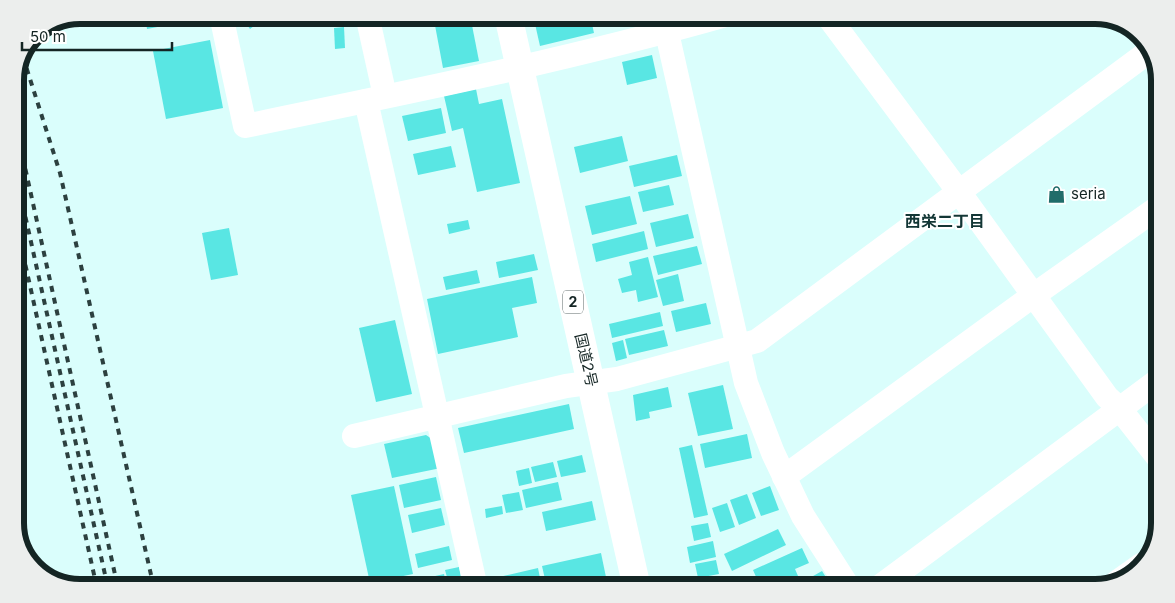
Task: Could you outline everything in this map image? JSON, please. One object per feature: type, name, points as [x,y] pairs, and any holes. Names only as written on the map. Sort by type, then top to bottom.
[{"type":"highway","name":"国道2号","points":[[510,24],[635,579]]},
{"type":"street","points":[[223,24],[245,126],[376,99],[520,66],[664,24],[746,383],[784,477],[803,516],[842,579]]},
{"type":"street","points":[[368,24],[376,99],[438,416],[474,579]]},
{"type":"street","points":[[834,24],[959,192],[1107,397],[1120,408],[1151,448]]},
{"type":"street","points":[[354,436],[566,386],[617,379],[738,348],[757,341],[1145,54]]},
{"type":"street","points":[[784,477],[1151,212]]},
{"type":"street","points":[[890,579],[1151,386]]},
{"type":"building","points":[[146,24],[173,24],[147,29]]},
{"type":"building","points":[[246,24],[257,24],[250,29]]},
{"type":"building","points":[[435,24],[472,24],[479,61],[443,68]]},
{"type":"building","points":[[535,24],[592,24],[594,33],[540,46]]},
{"type":"building","points":[[344,27],[345,48],[335,49],[334,28]]},
{"type":"building","points":[[210,40],[223,108],[166,119],[153,51]]},
{"type":"building","points":[[652,55],[657,78],[627,85],[622,62]]},
{"type":"building","points":[[476,89],[479,104],[502,99],[520,183],[477,192],[463,128],[452,131],[444,96]]},
{"type":"building","points":[[441,108],[446,133],[408,141],[402,116]]},
{"type":"building","points":[[622,136],[628,161],[580,173],[574,147]]},
{"type":"building","points":[[451,146],[456,167],[418,175],[413,154]]},
{"type":"building","points":[[677,155],[682,176],[634,187],[629,166]]},
{"type":"building","points":[[669,185],[674,205],[643,212],[638,192]]},
{"type":"building","points":[[630,196],[637,224],[592,235],[585,206]]},
{"type":"building","points":[[688,214],[694,238],[656,247],[650,223]]},
{"type":"building","points":[[468,220],[470,229],[449,234],[447,224]]},
{"type":"building","points":[[229,228],[238,275],[211,280],[202,233]]},
{"type":"building","points":[[644,231],[648,249],[596,262],[592,244]]},
{"type":"building","points":[[697,246],[702,264],[658,275],[653,256]]},
{"type":"building","points":[[534,254],[538,270],[499,278],[496,262]]},
{"type":"building","points":[[648,257],[658,297],[638,302],[636,290],[622,293],[618,279],[632,275],[629,262]]},
{"type":"building","points":[[477,270],[480,283],[446,290],[443,277]]},
{"type":"building","points":[[678,274],[684,301],[663,306],[656,280]]},
{"type":"building","points":[[532,277],[537,303],[512,308],[518,337],[438,354],[427,299]]},
{"type":"building","points":[[706,303],[711,324],[676,332],[671,311]]},
{"type":"building","points":[[660,312],[663,326],[612,338],[609,324]]},
{"type":"building","points":[[395,320],[412,394],[376,402],[359,328]]},
{"type":"building","points":[[664,330],[668,346],[629,355],[625,339]]},
{"type":"building","points":[[623,340],[627,358],[616,361],[612,343]]},
{"type":"building","points":[[723,385],[733,429],[698,436],[688,393]]},
{"type":"building","points":[[668,387],[672,407],[649,412],[650,418],[636,421],[633,395]]},
{"type":"building","points":[[569,404],[574,429],[464,453],[458,428]]},
{"type":"building","points":[[747,434],[752,458],[705,468],[700,444]]},
{"type":"building","points":[[426,435],[435,441],[441,468],[392,478],[384,444]]},
{"type":"building","points":[[692,445],[708,515],[694,518],[679,448]]},
{"type":"building","points":[[582,455],[586,472],[561,477],[557,461]]},
{"type":"building","points":[[553,462],[557,477],[535,482],[531,467]]},
{"type":"building","points":[[529,468],[532,483],[519,486],[516,471]]},
{"type":"building","points":[[436,477],[441,500],[404,508],[399,485]]},
{"type":"building","points":[[558,482],[562,500],[526,508],[522,490]]},
{"type":"building","points":[[394,486],[413,574],[389,579],[369,579],[351,495]]},
{"type":"building","points":[[770,486],[779,510],[761,516],[752,493]]},
{"type":"building","points":[[519,492],[523,510],[506,513],[502,495]]},
{"type":"building","points":[[747,494],[756,518],[739,525],[730,500]]},
{"type":"building","points":[[592,501],[596,520],[546,531],[542,512]]},
{"type":"building","points":[[727,503],[735,527],[720,532],[712,508]]},
{"type":"building","points":[[502,506],[503,514],[486,518],[485,509]]},
{"type":"building","points":[[441,508],[445,525],[412,533],[408,515]]},
{"type":"building","points":[[708,523],[711,537],[694,541],[691,526]]},
{"type":"building","points":[[778,529],[786,545],[732,571],[724,554]]},
{"type":"building","points":[[713,541],[716,557],[690,563],[687,547]]},
{"type":"building","points":[[449,546],[452,560],[418,568],[415,554]]},
{"type":"building","points":[[802,548],[809,563],[795,569],[798,576],[791,579],[757,579],[753,570]]},
{"type":"building","points":[[601,553],[606,579],[545,579],[542,566]]},
{"type":"building","points":[[716,560],[719,574],[698,578],[695,564]]},
{"type":"building","points":[[459,567],[461,579],[448,579],[445,570]]},
{"type":"building","points":[[538,568],[540,579],[490,579]]},
{"type":"building","points":[[822,571],[827,579],[808,579]]},
{"type":"building","points":[[444,574],[445,579],[422,579]]},
{"type":"railway","points":[[26,66],[60,173],[152,579]]},
{"type":"railway","points":[[24,163],[116,579]]},
{"type":"railway","points":[[24,210],[106,579]]},
{"type":"railway","points":[[24,259],[95,579]]},
{"type":"place","name":"seria","points":[[1057,194]]},
{"type":"district","name":"西栄二丁目","points":[[945,221]]}]
